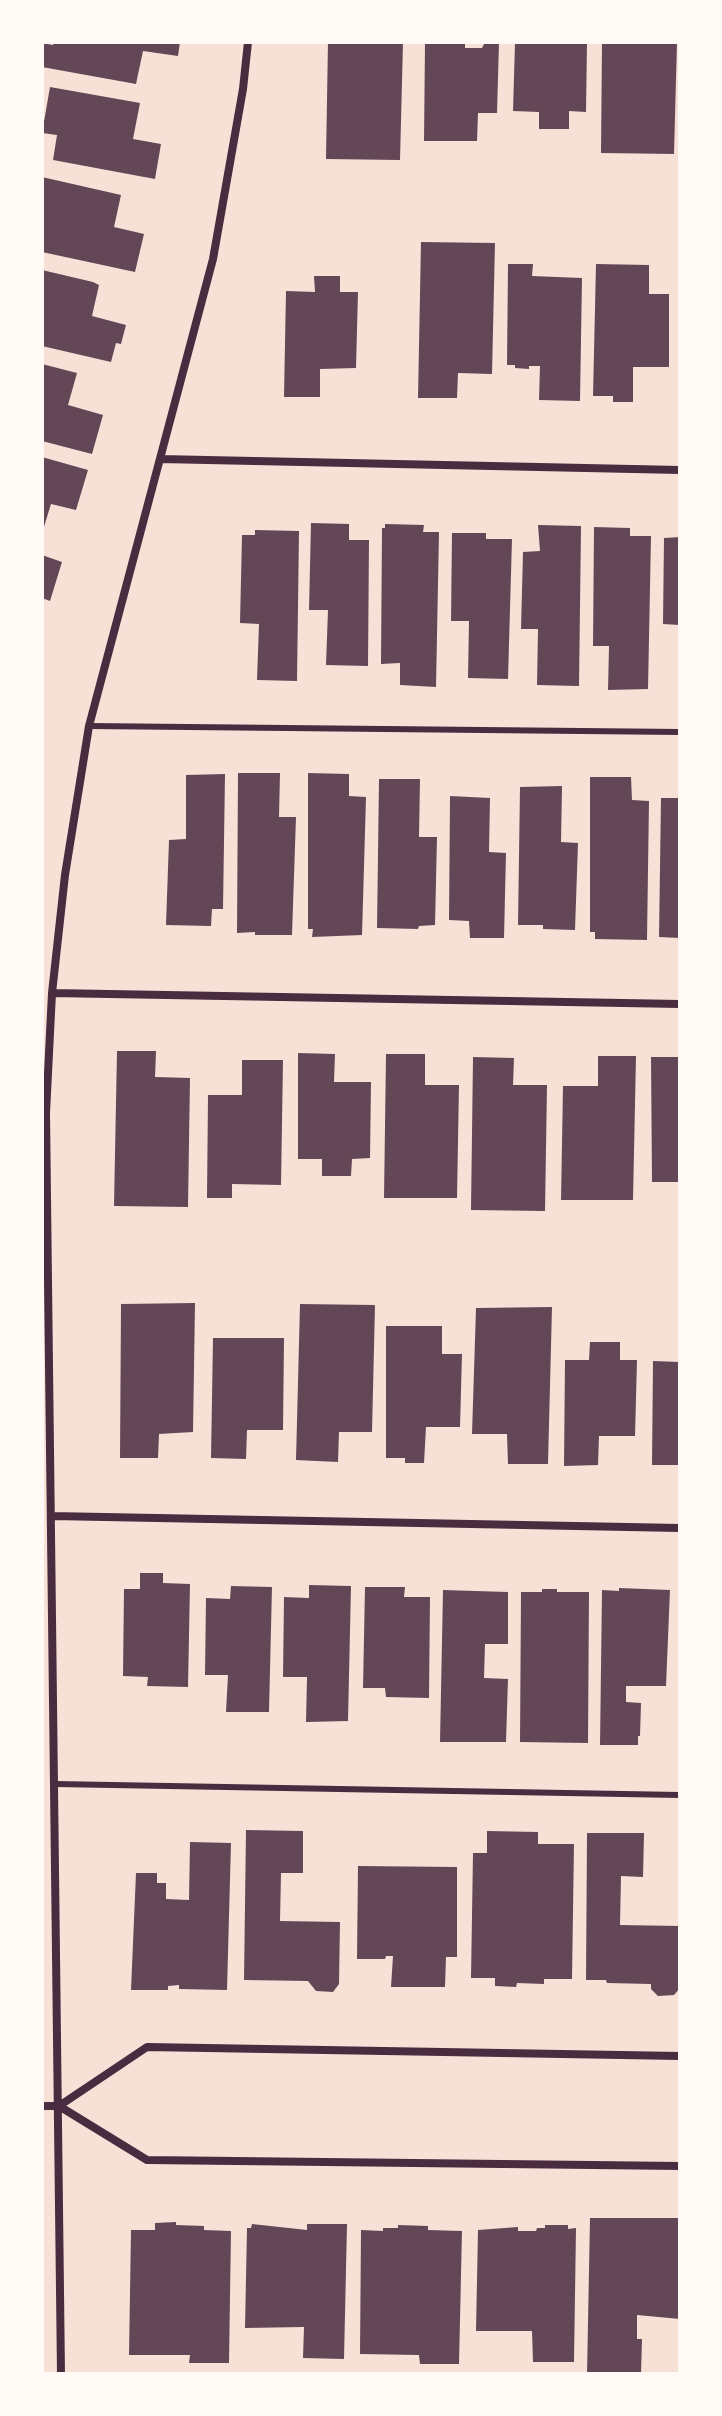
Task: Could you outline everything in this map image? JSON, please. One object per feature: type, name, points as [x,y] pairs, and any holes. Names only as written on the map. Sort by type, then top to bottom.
[{"type":"street","points":[[61,2374],[46,1113],[52,993],[65,875],[89,726],[213,259],[243,89],[248,42]]},
{"type":"street","points":[[160,459],[680,470]]},
{"type":"street","points":[[52,993],[680,1004]]},
{"type":"street","points":[[52,1516],[680,1528]]},
{"type":"street","points":[[59,2106],[147,2047],[680,2056]]},
{"type":"street","points":[[42,2106],[59,2106],[147,2160],[680,2166]]},
{"type":"lane","points":[[89,726],[680,732]]},
{"type":"lane","points":[[55,1784],[680,1795]]},
{"type":"building","points":[[54,42],[180,42],[178,56],[143,51],[136,84],[42,67],[42,43],[53,45]]},
{"type":"building","points":[[328,42],[403,42],[400,160],[326,159]]},
{"type":"building","points":[[425,42],[465,42],[465,48],[482,48],[485,42],[499,42],[497,113],[478,113],[477,141],[424,141]]},
{"type":"building","points":[[515,42],[587,42],[586,112],[569,111],[569,129],[539,129],[539,112],[513,111]]},
{"type":"building","points":[[602,42],[677,42],[674,154],[601,153]]},
{"type":"building","points":[[50,87],[140,103],[133,139],[161,144],[155,179],[53,160],[57,135],[42,133]]},
{"type":"building","points":[[42,177],[121,195],[114,227],[144,234],[135,272],[42,252]]},
{"type":"building","points":[[421,242],[495,243],[492,374],[458,373],[457,398],[418,398]]},
{"type":"building","points":[[508,264],[533,264],[532,276],[582,278],[580,401],[539,400],[540,366],[529,366],[529,369],[507,365]]},
{"type":"building","points":[[596,264],[649,265],[649,294],[669,294],[669,367],[633,367],[633,402],[613,402],[613,396],[593,396]]},
{"type":"building","points":[[42,270],[99,285],[92,316],[126,325],[121,344],[116,343],[111,362],[42,346]]},
{"type":"building","points":[[314,276],[340,276],[340,292],[358,292],[356,368],[320,369],[320,397],[284,397],[286,291],[315,292]]},
{"type":"building","points":[[42,364],[77,373],[68,405],[103,415],[92,454],[42,441]]},
{"type":"building","points":[[42,457],[88,470],[76,510],[51,504],[43,530]]},
{"type":"building","points":[[311,523],[349,524],[349,540],[369,540],[368,666],[326,665],[328,610],[309,610]]},
{"type":"building","points":[[385,524],[424,525],[423,532],[439,532],[436,687],[400,685],[400,663],[381,664],[382,528]]},
{"type":"building","points":[[538,525],[581,526],[579,686],[537,685],[538,629],[521,629],[523,552],[540,551]]},
{"type":"building","points":[[594,527],[630,528],[630,536],[651,536],[648,689],[608,690],[609,646],[593,646]]},
{"type":"building","points":[[255,530],[299,531],[297,681],[257,680],[259,624],[240,623],[242,535],[255,535]]},
{"type":"building","points":[[452,533],[486,533],[486,539],[512,539],[508,679],[468,678],[469,621],[451,621]]},
{"type":"building","points":[[680,537],[680,625],[663,624],[664,538]]},
{"type":"building","points":[[42,555],[62,562],[50,601],[42,598]]},
{"type":"building","points":[[238,773],[280,773],[279,817],[296,817],[292,935],[237,933]]},
{"type":"building","points":[[308,773],[349,774],[349,796],[366,797],[362,935],[312,937],[313,929],[308,929]]},
{"type":"building","points":[[225,774],[223,909],[212,909],[211,926],[166,925],[169,840],[186,839],[186,775]]},
{"type":"building","points":[[590,777],[631,777],[632,800],[649,801],[647,940],[595,939],[595,932],[590,932]]},
{"type":"building","points":[[379,779],[420,779],[419,837],[437,837],[435,925],[419,926],[418,929],[377,928]]},
{"type":"building","points":[[562,786],[561,842],[578,843],[575,930],[518,925],[520,787]]},
{"type":"building","points":[[450,796],[490,798],[489,852],[506,853],[504,938],[470,938],[469,921],[449,920]]},
{"type":"building","points":[[661,798],[680,798],[680,938],[659,937]]},
{"type":"building","points":[[117,1051],[156,1051],[155,1077],[190,1078],[188,1207],[114,1206]]},
{"type":"building","points":[[298,1053],[335,1054],[334,1082],[371,1082],[370,1158],[352,1159],[351,1176],[322,1176],[322,1159],[298,1159]]},
{"type":"building","points":[[386,1054],[425,1054],[425,1085],[459,1085],[457,1198],[384,1198]]},
{"type":"building","points":[[598,1056],[636,1056],[633,1200],[561,1200],[563,1086],[598,1086]]},
{"type":"building","points":[[473,1057],[514,1058],[513,1085],[547,1085],[545,1211],[471,1210]]},
{"type":"building","points":[[651,1057],[680,1057],[680,1182],[652,1182]]},
{"type":"building","points":[[242,1060],[283,1060],[281,1185],[232,1184],[232,1198],[207,1198],[208,1095],[242,1095]]},
{"type":"building","points":[[195,1303],[193,1432],[159,1434],[158,1458],[120,1458],[121,1304]]},
{"type":"building","points":[[300,1304],[375,1305],[372,1432],[339,1432],[338,1462],[296,1460]]},
{"type":"building","points":[[552,1307],[548,1464],[508,1464],[507,1434],[472,1434],[476,1308]]},
{"type":"building","points":[[386,1326],[442,1326],[442,1354],[462,1354],[460,1427],[426,1427],[424,1463],[405,1463],[405,1458],[386,1458]]},
{"type":"building","points":[[213,1338],[284,1338],[283,1430],[247,1430],[246,1459],[211,1458]]},
{"type":"building","points":[[590,1342],[620,1342],[620,1360],[637,1360],[635,1436],[599,1436],[598,1465],[564,1466],[565,1360],[589,1360]]},
{"type":"building","points":[[653,1361],[680,1362],[680,1465],[652,1465]]},
{"type":"building","points":[[140,1573],[163,1573],[163,1583],[190,1584],[188,1687],[147,1686],[148,1677],[123,1676],[124,1589],[140,1589]]},
{"type":"building","points":[[309,1585],[351,1586],[348,1721],[306,1722],[307,1677],[283,1677],[284,1597],[309,1598]]},
{"type":"building","points":[[231,1586],[272,1587],[269,1712],[226,1712],[228,1675],[205,1675],[206,1598],[230,1599]]},
{"type":"building","points":[[365,1587],[405,1587],[404,1597],[430,1597],[429,1698],[386,1697],[385,1688],[363,1688]]},
{"type":"building","points":[[619,1588],[670,1590],[666,1686],[626,1686],[626,1702],[641,1703],[638,1745],[600,1745],[602,1590],[619,1591]]},
{"type":"building","points":[[542,1589],[589,1592],[588,1743],[520,1742],[521,1592],[542,1592]]},
{"type":"building","points":[[443,1590],[508,1592],[508,1644],[485,1644],[484,1678],[508,1679],[506,1742],[440,1742]]},
{"type":"building","points":[[246,1830],[303,1831],[303,1873],[281,1873],[280,1921],[340,1922],[339,1984],[333,1992],[316,1991],[308,1981],[244,1980]]},
{"type":"building","points":[[487,1831],[538,1832],[538,1844],[574,1844],[572,1979],[544,1979],[544,1984],[517,1983],[516,1987],[495,1986],[495,1978],[471,1978],[473,1853],[487,1853]]},
{"type":"building","points":[[587,1833],[644,1833],[643,1877],[621,1876],[620,1925],[680,1926],[680,1988],[674,1995],[658,1996],[651,1989],[651,1984],[586,1980]]},
{"type":"building","points":[[190,1842],[231,1843],[227,1990],[179,1989],[179,1985],[168,1986],[168,1990],[131,1990],[136,1873],[157,1873],[157,1883],[166,1883],[166,1899],[189,1900]]},
{"type":"building","points":[[358,1866],[457,1867],[457,1957],[446,1957],[445,1987],[391,1987],[393,1956],[357,1959]]},
{"type":"building","points":[[590,2218],[680,2218],[680,2319],[637,2315],[637,2339],[642,2339],[641,2374],[587,2374]]},
{"type":"building","points":[[176,2222],[176,2225],[204,2226],[204,2230],[231,2231],[229,2363],[189,2363],[190,2355],[129,2355],[131,2230],[155,2230],[155,2223]]},
{"type":"building","points":[[252,2224],[307,2230],[307,2224],[347,2224],[344,2359],[303,2358],[304,2327],[245,2328],[247,2228],[251,2228]]},
{"type":"building","points":[[398,2225],[462,2231],[459,2364],[420,2364],[419,2355],[360,2354],[361,2230],[383,2231],[383,2228],[398,2228]]},
{"type":"building","points":[[545,2225],[576,2228],[574,2362],[533,2362],[532,2331],[476,2331],[478,2230],[518,2227],[518,2231],[536,2231],[537,2228],[545,2228]]}]
